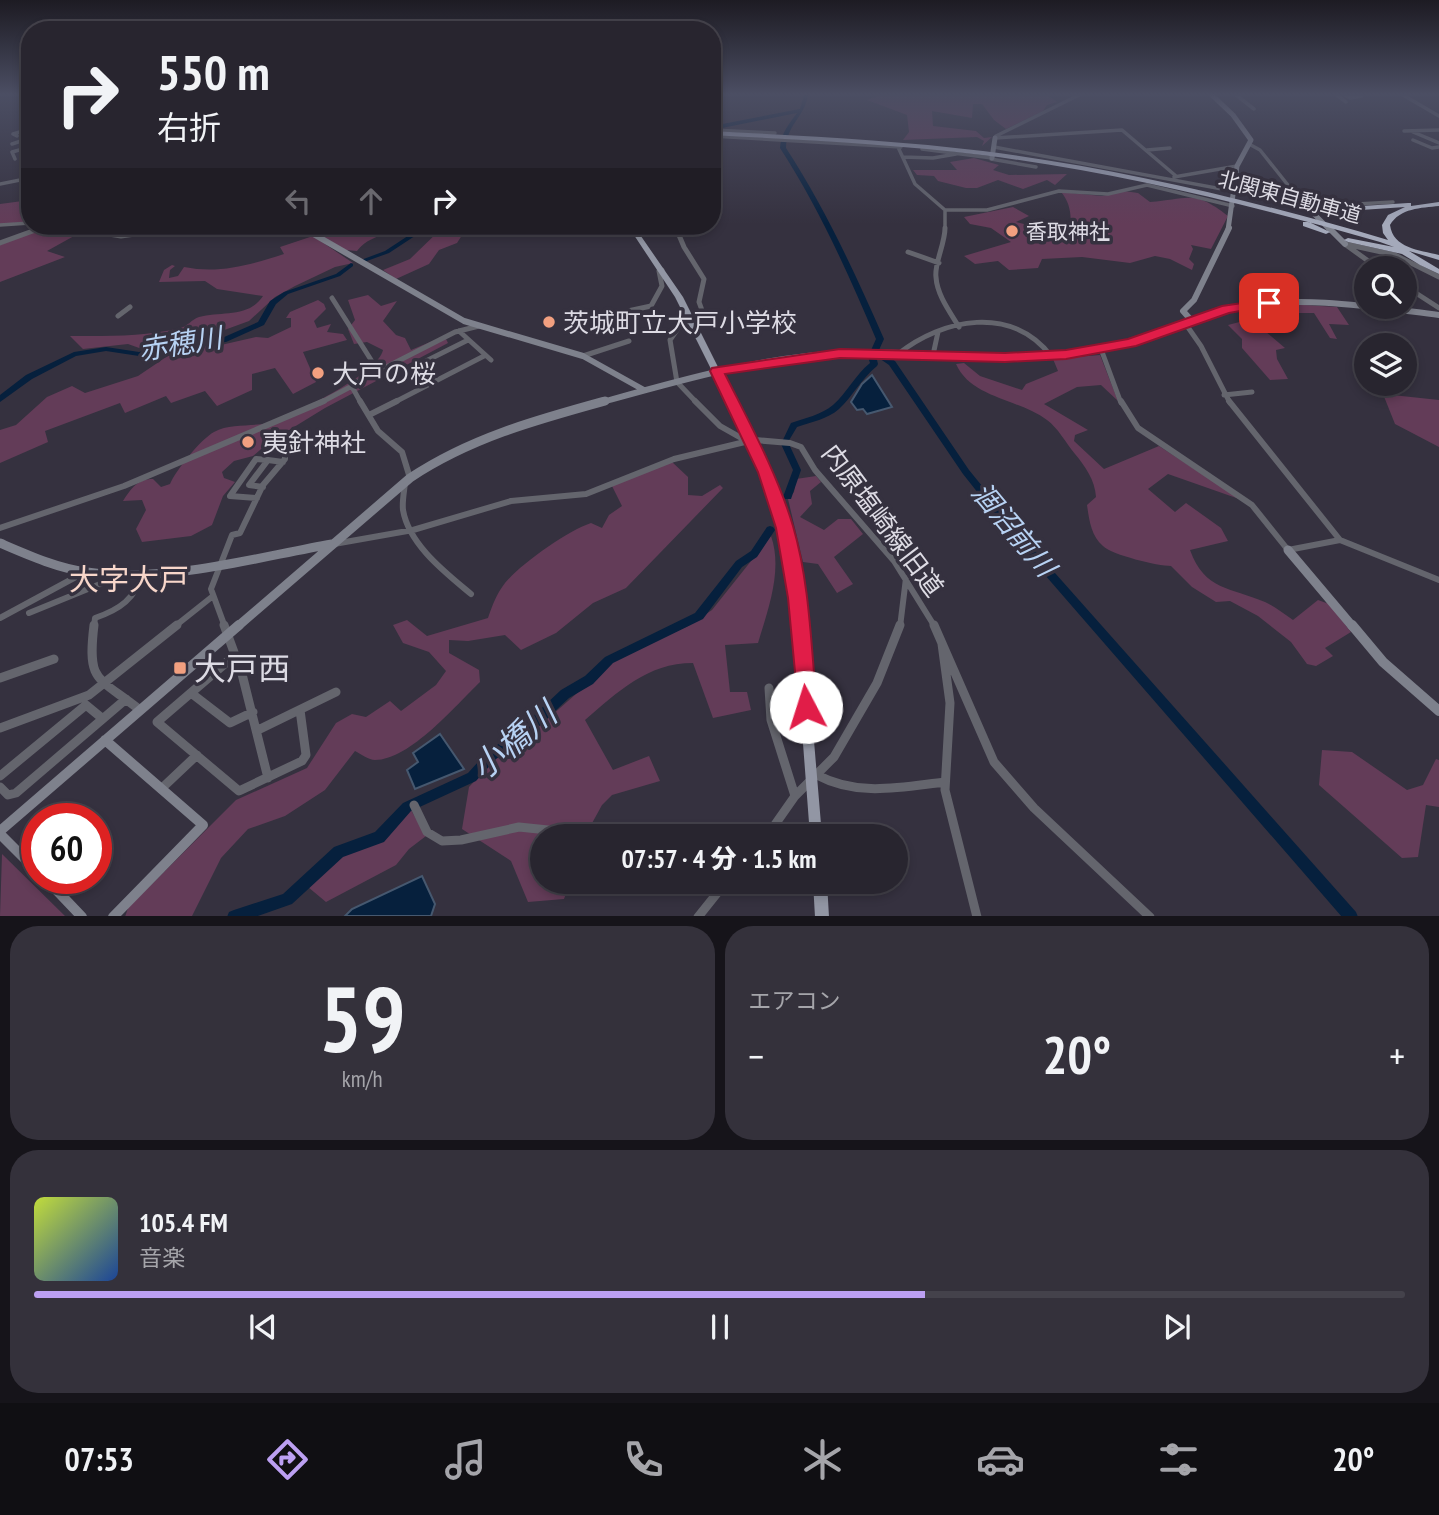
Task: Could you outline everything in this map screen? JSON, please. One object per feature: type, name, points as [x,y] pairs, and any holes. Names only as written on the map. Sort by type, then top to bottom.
[{"type":"highway","name":"北関東自動車道","points":[[809,138],[1010,154],[1173,179],[1439,253]]},
{"type":"highway","name":"北関東自動車道","points":[[874,141],[1021,158],[1150,180],[1439,253]]},
{"type":"highway","points":[[1173,179],[1304,207]]},
{"type":"highway","points":[[1150,180],[1327,230]]},
{"type":"highway","points":[[1316,213],[1439,203]]},
{"type":"highway","points":[[1439,203],[1394,215],[1387,223],[1389,236],[1439,275]]},
{"type":"highway","points":[[1347,242],[1410,254],[1439,253]]},
{"type":"main road","points":[[638,235],[664,270],[691,320],[778,502],[791,550],[815,778],[816,824]]},
{"type":"main road","points":[[821,894],[822,916]]},
{"type":"street","points":[[757,138],[898,146],[1036,167]]},
{"type":"street","points":[[992,159],[995,138],[999,138]]},
{"type":"street","points":[[1132,138],[1147,150],[1173,179],[1304,207],[1393,202]]},
{"type":"street","points":[[1249,138],[1249,144],[1237,166],[1228,232],[1194,300],[1183,311],[1224,395],[1340,540],[1439,580]]},
{"type":"street","points":[[1413,139],[1432,148],[1439,146]]},
{"type":"street","points":[[20,150],[12,144],[21,141]]},
{"type":"street","points":[[1249,144],[1260,150],[1304,207],[1316,213],[1327,230],[1364,256]]},
{"type":"street","points":[[898,146],[905,167],[915,184],[945,210],[987,210],[1059,191],[1108,194],[1150,180],[1173,179],[1237,166]]},
{"type":"street","points":[[994,148],[1150,180],[1233,204]]},
{"type":"street","points":[[1147,150],[1170,148]]},
{"type":"street","points":[[15,159],[12,152],[20,150]]},
{"type":"street","points":[[903,157],[933,158],[957,154]]},
{"type":"street","points":[[0,184],[21,180]]},
{"type":"street","points":[[945,210],[945,244],[935,275],[937,285],[959,327]]},
{"type":"street","points":[[0,225],[21,224]]},
{"type":"street","points":[[0,243],[22,235]]},
{"type":"street","points":[[314,235],[359,263],[430,299],[464,321],[583,356],[644,390]]},
{"type":"street","points":[[677,382],[670,340],[676,329],[703,313],[699,302],[706,278],[681,244],[678,235]]},
{"type":"street","points":[[1347,242],[1395,255],[1439,275]]},
{"type":"street","points":[[908,252],[939,263]]},
{"type":"street","points":[[600,317],[651,306],[662,286],[659,271],[664,270]]},
{"type":"street","points":[[1417,294],[1439,308]]},
{"type":"street","points":[[332,298],[333,305],[350,325],[378,371]]},
{"type":"street","points":[[21,854],[0,832],[105,740],[408,480],[453,452],[511,429],[717,371],[822,355],[867,353],[1051,356],[1143,340],[1188,322],[1240,306],[1292,302],[1439,315]]},
{"type":"street","points":[[118,316],[130,307]]},
{"type":"street","points":[[897,354],[920,338],[986,322],[1025,331],[1051,356]]},
{"type":"street","points":[[0,528],[124,486],[210,447],[292,418],[459,331],[479,326]]},
{"type":"street","points":[[459,331],[491,360]]},
{"type":"street","points":[[933,355],[938,332]]},
{"type":"street","points":[[426,361],[468,340]]},
{"type":"street","points":[[583,356],[629,341]]},
{"type":"street","points":[[1101,349],[1122,407],[1138,428],[1252,505],[1383,662],[1439,711]]},
{"type":"street","points":[[371,414],[484,356]]},
{"type":"street","name":"内原塩崎線旧道","points":[[677,382],[720,426],[736,437],[751,441],[790,443],[801,447],[815,470],[906,578],[940,635],[976,726],[994,762],[1034,808],[1150,916]]},
{"type":"street","points":[[352,386],[371,414],[378,431],[402,452],[408,480],[403,510],[413,530],[432,558],[471,594]]},
{"type":"street","points":[[1224,395],[1252,392]]},
{"type":"street","points":[[0,543],[50,563],[86,572],[144,573],[413,530],[511,502],[586,494],[674,459],[751,441]]},
{"type":"street","points":[[268,778],[253,712],[211,589],[219,562],[232,535],[240,533],[263,486],[283,462],[285,452]]},
{"type":"street","points":[[257,498],[230,496],[256,459],[283,462]]},
{"type":"street","points":[[263,486],[250,485],[268,460]]},
{"type":"street","points":[[1288,550],[1340,540]]},
{"type":"street","points":[[0,618],[86,572]]},
{"type":"street","points":[[140,710],[93,673],[90,660],[95,618],[122,609],[136,593],[144,573]]},
{"type":"street","points":[[29,612],[110,580],[115,574]]},
{"type":"street","points":[[775,824],[795,796],[815,778],[838,750],[895,647],[903,613],[906,578]]},
{"type":"street","points":[[0,728],[89,695],[213,596]]},
{"type":"street","points":[[940,635],[950,703],[944,782],[976,916]]},
{"type":"street","points":[[235,655],[157,722],[239,791],[302,761],[306,755],[300,710]]},
{"type":"street","points":[[0,678],[54,659]]},
{"type":"street","points":[[769,688],[771,720],[795,796]]},
{"type":"street","points":[[258,730],[336,692]]},
{"type":"street","points":[[191,693],[230,723],[253,712]]},
{"type":"street","points":[[0,787],[8,795],[16,793],[126,699]]},
{"type":"street","points":[[0,776],[86,705],[103,719]]},
{"type":"street","points":[[105,740],[203,825],[113,916]]},
{"type":"street","points":[[161,789],[197,755]]},
{"type":"street","points":[[815,778],[832,785],[857,789],[944,782]]},
{"type":"street","points":[[414,805],[429,835],[435,838],[457,841],[507,828],[530,829]]},
{"type":"street","points":[[60,894],[82,916]]},
{"type":"street","points":[[698,916],[716,894]]},
{"type":"shaded area","points":[[905,138],[959,138],[903,140]]},
{"type":"shaded area","points":[[978,138],[991,138],[982,146],[984,141]]},
{"type":"shaded area","points":[[974,158],[999,165],[993,170],[1009,175],[1067,174],[1055,185],[1047,180],[1023,189],[998,180],[977,188],[966,188],[938,181],[934,176],[917,175],[913,170],[957,170],[950,162]]},
{"type":"shaded area","points":[[1124,191],[1138,193],[1150,202],[1198,199],[1228,216],[1211,249],[1191,245],[1193,249],[1189,259],[1194,264],[1192,270],[1170,259],[1155,256],[1130,263],[1082,257],[1042,259],[1038,268],[1009,270],[998,261],[975,264],[964,256],[1011,242],[991,228],[970,224],[964,217],[1013,207],[1029,216],[1016,222],[1068,235],[1070,212],[1061,192],[1102,196]]},
{"type":"shaded area","points":[[21,201],[21,223],[0,224],[0,204]]},
{"type":"shaded area","points":[[26,235],[76,235],[47,251],[65,257],[0,282],[0,245]]},
{"type":"shaded area","points":[[320,235],[381,235],[357,251],[346,250]]},
{"type":"shaded area","points":[[435,235],[462,235],[457,243],[439,250],[429,264],[396,279],[383,270],[410,259]]},
{"type":"shaded area","points":[[313,236],[353,263],[335,267],[275,297],[249,321],[208,336],[142,349],[128,344],[83,349],[70,336],[166,331],[183,327],[199,317],[250,308],[263,296],[217,289],[205,281],[159,282],[164,270],[172,265],[175,266],[170,270],[169,278],[178,276],[184,267],[222,269],[247,265],[284,254],[280,247]]},
{"type":"shaded area","points":[[368,295],[381,306],[397,301],[383,321],[396,335],[405,338],[411,350],[435,340],[446,339],[448,343],[325,408],[268,443],[253,456],[234,461],[222,472],[224,478],[235,482],[223,496],[212,525],[191,536],[142,542],[136,529],[146,510],[142,500],[123,501],[135,486],[153,479],[161,487],[170,484],[189,455],[214,432],[227,427],[267,423],[295,412],[351,382],[378,360],[383,350],[367,342],[354,344],[348,329],[355,320],[348,300]]},
{"type":"shaded area","points":[[318,300],[326,309],[314,321],[317,328],[331,324],[327,332],[343,334],[347,340],[303,352],[316,382],[293,394],[275,368],[252,374],[252,390],[217,406],[205,391],[171,403],[166,396],[125,413],[120,403],[45,431],[48,442],[0,463],[0,430],[16,425],[47,397],[72,386],[85,393],[138,376],[181,347],[221,345],[256,337],[268,338],[291,327],[291,318],[286,318],[290,312]]},
{"type":"shaded area","points":[[1287,304],[1337,307],[1349,325],[1329,324],[1337,339],[1330,338],[1314,313],[1294,313],[1279,306]]},
{"type":"shaded area","points":[[1251,319],[1285,348],[1276,350],[1277,359],[1288,379],[1270,380],[1242,348],[1242,339],[1228,325]]},
{"type":"shaded area","points":[[1100,355],[1118,401],[1101,385],[1077,387],[1044,404],[1088,430],[1075,435],[1074,441],[1104,469],[1159,446],[1242,500],[1168,474],[1148,489],[1175,512],[1186,503],[1221,528],[1228,541],[1190,550],[1196,563],[1211,581],[1265,602],[1293,620],[1318,600],[1329,604],[1351,632],[1325,648],[1333,656],[1316,666],[1307,664],[1291,642],[1258,616],[1230,601],[1216,602],[1192,587],[1171,566],[1135,559],[1103,546],[1093,532],[1087,505],[1096,497],[1092,479],[1058,431],[1036,413],[973,384],[956,364],[964,363],[980,376],[1022,390],[1026,384],[1058,371],[1053,359]]},
{"type":"shaded area","points":[[1384,396],[1439,400],[1439,447],[1395,424]]},
{"type":"shaded area","points":[[671,461],[688,477],[688,495],[702,496],[720,485],[723,488],[626,588],[593,603],[556,633],[521,650],[505,635],[468,641],[449,640],[449,653],[479,670],[480,682],[432,730],[403,751],[389,758],[373,760],[355,751],[325,790],[285,816],[248,829],[221,858],[192,916],[125,916],[128,908],[236,800],[307,768],[336,723],[352,714],[366,717],[390,701],[401,711],[436,685],[446,671],[429,652],[403,643],[393,625],[407,620],[427,636],[488,618],[505,583],[533,557],[581,527],[591,523],[602,528],[609,515],[622,506],[612,486]]},
{"type":"shaded area","points":[[816,476],[821,482],[810,491],[812,504],[800,517],[824,530],[838,519],[851,519],[863,534],[834,557],[853,584],[837,593],[818,564],[803,562],[788,499],[794,492],[796,479]]},
{"type":"shaded area","points":[[771,536],[775,576],[758,643],[725,645],[730,692],[747,692],[751,710],[713,718],[693,663],[677,664],[647,674],[634,681],[585,720],[613,770],[649,756],[660,781],[612,795],[602,805],[592,824],[530,824],[530,894],[566,894],[564,899],[528,902],[511,861],[462,829],[469,787],[497,757],[536,729],[616,659],[688,626],[712,610]]},
{"type":"shaded area","points":[[1322,750],[1352,752],[1407,790],[1423,785],[1436,759],[1439,760],[1439,807],[1426,805],[1418,857],[1402,858],[1319,785]]},
{"type":"shaded area","points":[[411,810],[426,836],[409,849],[396,865],[326,902],[308,887],[328,865],[350,850],[379,841]]},
{"type":"shaded area","points":[[2,854],[21,873],[21,894],[43,894],[65,916],[0,916]]},
{"type":"water","points":[[872,375],[892,407],[867,414],[863,409],[857,410],[851,402],[862,384]]},
{"type":"water","points":[[440,734],[464,769],[415,789],[407,770],[418,762],[413,753]]},
{"type":"water","points":[[422,876],[435,904],[431,916],[345,916],[352,909]]},
{"type":"waterway","name":"涸沼前川","points":[[784,138],[783,148],[824,217],[880,339],[872,357],[874,364],[841,402],[826,413],[794,425],[786,440]]},
{"type":"waterway","name":"赤穂川","points":[[364,260],[387,252],[413,235]]},
{"type":"waterway","name":"赤穂川","points":[[0,399],[29,377],[74,354],[106,349],[139,354],[190,342],[223,340],[261,323],[273,303],[286,293],[338,275],[351,265]]},
{"type":"waterway","name":"涸沼前川","points":[[876,352],[892,363],[966,472],[1028,549],[1350,916]]},
{"type":"waterway","name":"小橋川","points":[[785,444],[797,470],[788,497]]},
{"type":"waterway","name":"小橋川","points":[[237,916],[287,899],[339,852],[379,837],[407,807],[472,777],[492,755],[518,738],[565,694],[589,680],[609,660],[699,616],[739,564],[754,554],[770,530]]},
{"type":"place","name":"香取神社","points":[[1012,231]]},
{"type":"place","name":"茨城町立大戸小学校","points":[[549,322]]},
{"type":"place","name":"大戸の桜","points":[[318,373]]},
{"type":"place","name":"夷針神社","points":[[248,442]]},
{"type":"place","name":"大戸西","points":[[180,668]]},
{"type":"district","name":"大字大戸","points":[[129,578]]},
{"type":"route","points":[[806,707],[791,550],[778,502],[766,472],[717,371],[840,353],[1005,358],[1066,354],[1131,343],[1226,309],[1269,303]]}]
